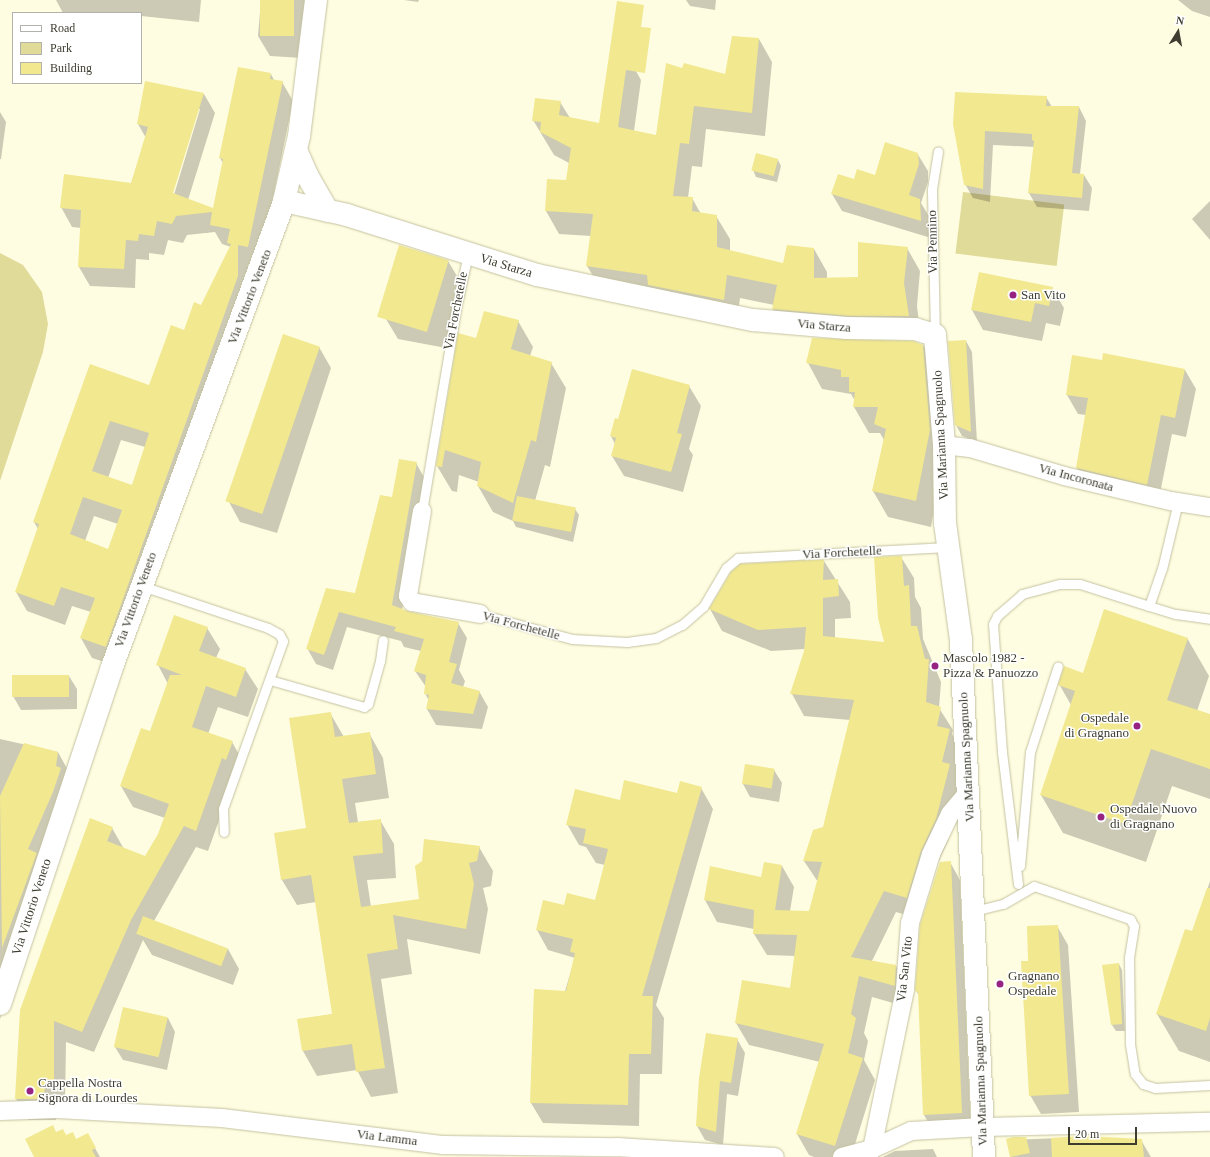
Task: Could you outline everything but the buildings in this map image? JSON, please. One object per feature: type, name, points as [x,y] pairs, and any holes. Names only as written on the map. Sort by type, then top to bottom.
[{"type":"street","points":[[284,201],[296,150],[316,0]]},
{"type":"street","points":[[296,150],[308,177],[328,211]]},
{"type":"street","name":"Via Starza","points":[[284,201],[328,211],[537,275],[753,320],[847,328],[915,329],[935,334]]},
{"type":"street","name":"Via Vittorio Veneto","points":[[0,1004],[112,666],[277,225],[284,201]]},
{"type":"street","name":"Via Marianna Spagnuolo","points":[[935,334],[944,444],[945,523],[961,640],[969,791],[984,1157]]},
{"type":"street","name":"Via Incoronata","points":[[944,444],[970,448],[1064,476],[1178,502],[1210,507]]},
{"type":"street","name":"Via Forchetelle","points":[[422,511],[408,596],[412,602],[480,614]]},
{"type":"street","name":"Via San Vito","points":[[870,1153],[906,989],[910,923],[932,854],[950,814],[969,791]]},
{"type":"street","name":"Via Lamma","points":[[0,1111],[57,1109],[222,1118],[443,1145],[617,1147],[775,1157]]},
{"type":"street","points":[[842,1157],[870,1153],[911,1131],[983,1127],[1210,1122]]},
{"type":"lane","name":"Via Pennino","points":[[935,334],[932,189],[938,151]]},
{"type":"lane","name":"Via Forchetelle","points":[[422,511],[456,309],[468,254]]},
{"type":"lane","points":[[1149,606],[1162,569],[1178,502]]},
{"type":"lane","name":"Via Forchetelle","points":[[480,614],[572,639],[627,642],[656,638],[682,625],[703,607],[726,568],[738,558],[948,547]]},
{"type":"lane","points":[[1018,884],[1010,833],[996,676],[993,624],[997,616],[1022,594],[1060,584],[1080,584],[1176,614],[1210,619]]},
{"type":"lane","points":[[142,586],[268,628],[278,634],[283,640],[223,809],[224,832]]},
{"type":"lane","points":[[270,680],[364,707],[368,704],[378,669],[383,640]]},
{"type":"lane","points":[[1018,894],[1030,752],[1058,666]]},
{"type":"lane","points":[[974,911],[1003,904],[1034,886],[1130,919],[1134,926],[1130,957],[1130,1044],[1135,1074],[1143,1084],[1155,1088],[1210,1085]]},
{"type":"green space","points":[[963,192],[1064,204],[1057,266],[955,254]]},
{"type":"green space","points":[[0,253],[23,265],[42,292],[48,324],[43,352],[0,481]]},
{"type":"place","name":"San Vito","points":[[1013,295]]},
{"type":"place","name":"Mascolo 1982 - Pizza & Panuozzo","points":[[935,666]]},
{"type":"place","name":"Ospedale di Gragnano","points":[[1137,726]]},
{"type":"place","name":"Ospedale Nuovo di Gragnano","points":[[1101,817]]},
{"type":"place","name":"Gragnano Ospedale","points":[[1000,984]]},
{"type":"place","name":"Cappella Nostra Signora di Lourdes","points":[[30,1091]]}]
